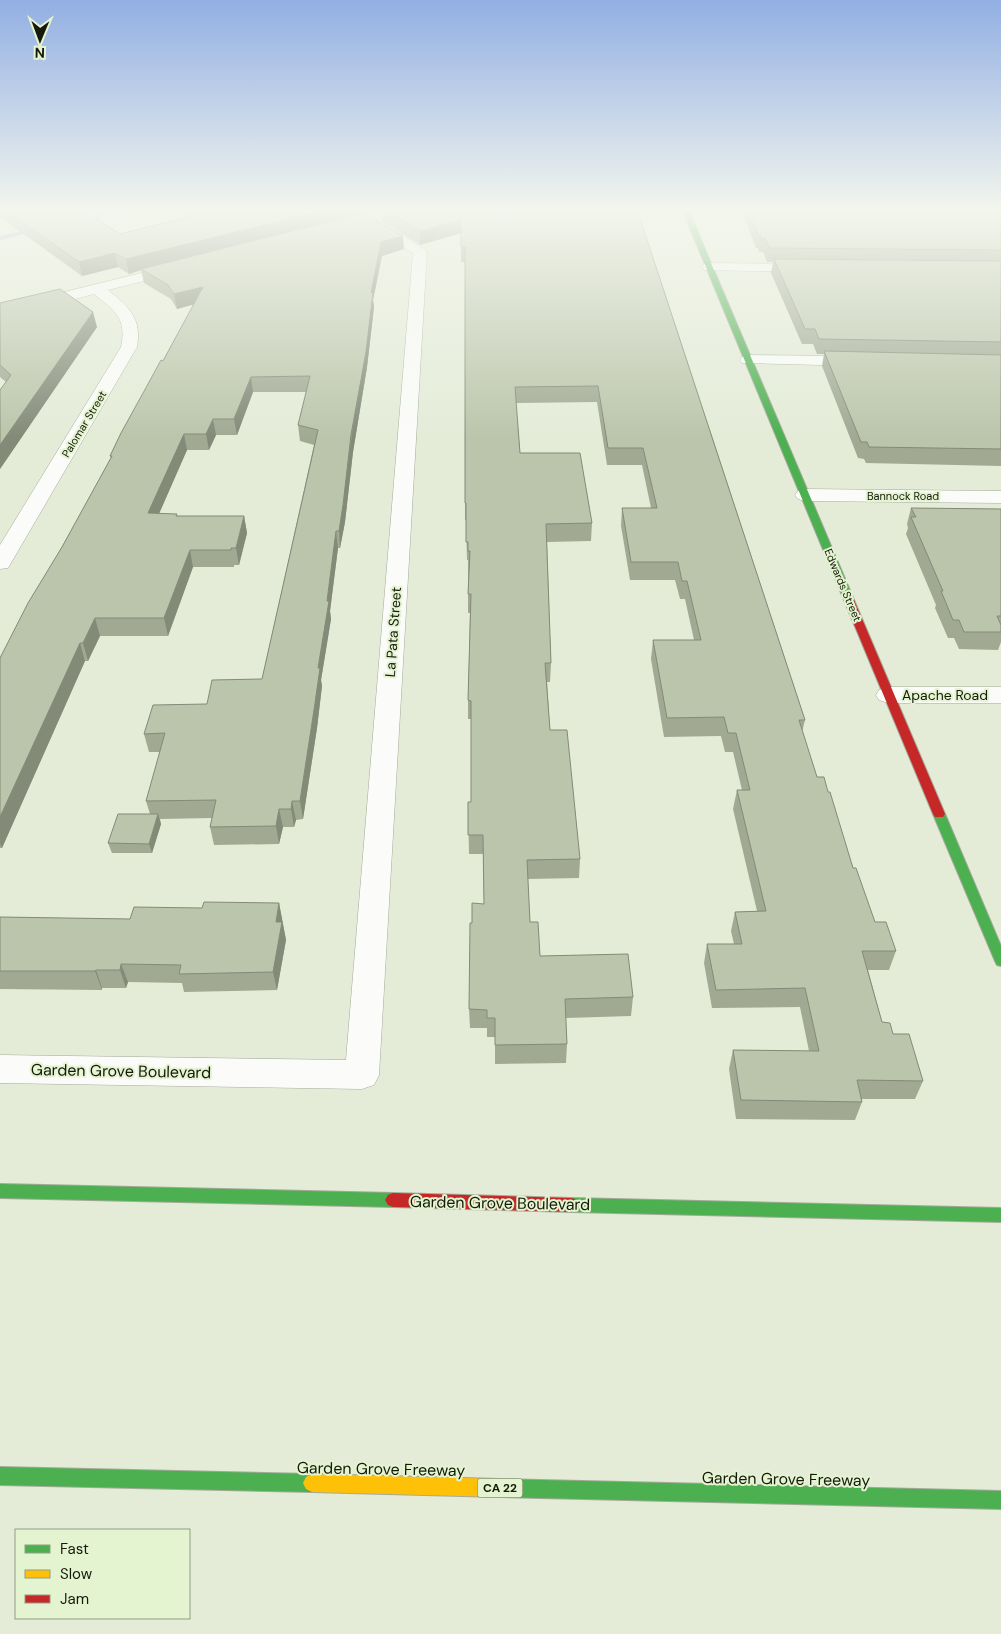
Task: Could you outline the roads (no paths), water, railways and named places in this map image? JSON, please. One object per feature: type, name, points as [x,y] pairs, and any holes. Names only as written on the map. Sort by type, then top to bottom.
[{"type":"main road","name":"Edwards Street","points":[[717,285],[888,695],[964,869],[1001,961]]},
{"type":"main road","name":"Garden Grove Boulevard","points":[[0,1191],[1001,1215]]},
{"type":"main road","name":"Garden Grove Freeway","points":[[0,1476],[1001,1500]]},
{"type":"street","points":[[0,313],[108,285]]},
{"type":"street","name":"La Pata Street","points":[[362,1075],[418,285]]},
{"type":"street","name":"Palomar Street","points":[[0,563],[129,347],[133,333],[131,322],[124,311],[97,288]]},
{"type":"street","points":[[748,360],[875,362]]},
{"type":"street","name":"Bannock Road","points":[[805,495],[1001,497]]},
{"type":"street","name":"Apache Road","points":[[888,695],[1001,694]]},
{"type":"street","name":"Garden Grove Boulevard","points":[[0,1069],[362,1075]]}]
